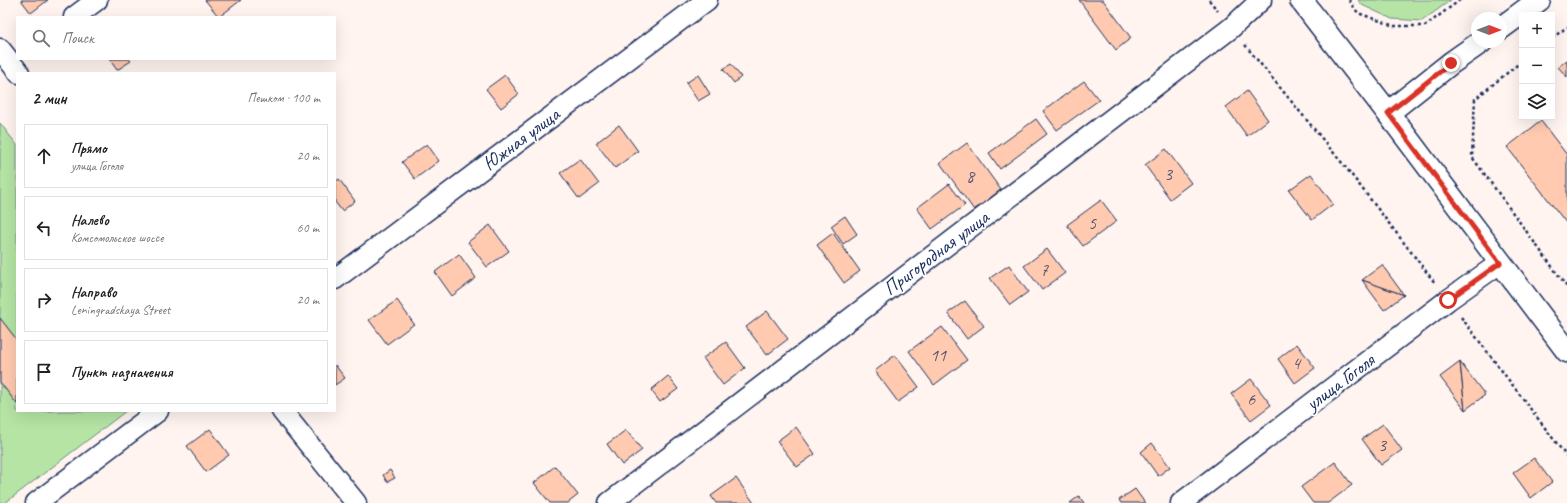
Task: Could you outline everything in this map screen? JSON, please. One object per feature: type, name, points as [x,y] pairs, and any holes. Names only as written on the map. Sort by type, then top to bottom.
[{"type":"main road","points":[[1300,0],[1388,113],[1567,351]]},
{"type":"main road","points":[[1507,24],[1539,0]]},
{"type":"main road","points":[[1388,113],[1472,48]]},
{"type":"street","points":[[75,16],[97,0]]},
{"type":"street","name":"Южная улица","points":[[336,277],[707,0]]},
{"type":"street","name":"Пригородная улица","points":[[609,503],[1231,28],[1261,0]]},
{"type":"street","name":"улица Гоголя","points":[[1181,503],[1448,300],[1500,263]]},
{"type":"street","points":[[36,503],[157,412]]},
{"type":"street","points":[[283,412],[356,503]]},
{"type":"path","points":[[1210,0],[1231,28],[1347,169],[1567,457]]},
{"type":"path","points":[[1349,0],[1358,13],[1394,26],[1425,26],[1460,0]]},
{"type":"path","points":[[1555,36],[1567,27]]},
{"type":"path","points":[[1519,63],[1475,99],[1472,157],[1567,287]]},
{"type":"green space","points":[[1358,0],[1451,0],[1422,21],[1392,19],[1362,5]]},
{"type":"green space","points":[[0,123],[16,144],[16,412],[125,412],[5,503],[0,503]]},
{"type":"building","points":[[21,0],[48,0],[31,13]]},
{"type":"building","points":[[205,0],[241,0],[220,16],[218,16]]},
{"type":"building","points":[[1079,0],[1103,0],[1131,38],[1116,50]]},
{"type":"building","points":[[110,60],[131,61],[117,70]]},
{"type":"building","points":[[1567,60],[1567,77],[1558,67]]},
{"type":"building","points":[[731,64],[741,77],[734,83],[723,69]]},
{"type":"building","points":[[505,75],[519,94],[501,108],[486,89]]},
{"type":"building","points":[[698,75],[710,94],[698,101],[686,83]]},
{"type":"building","points":[[1084,81],[1099,100],[1057,130],[1043,111]]},
{"type":"building","points":[[1247,91],[1268,120],[1247,136],[1226,107]]},
{"type":"building","points":[[1036,119],[1047,134],[1000,169],[989,153]]},
{"type":"building","points":[[1541,121],[1567,155],[1567,224],[1507,147]]},
{"type":"building","points":[[619,125],[638,151],[615,168],[596,143]]},
{"type":"building","points":[[967,143],[1001,190],[974,210],[940,163]]},
{"type":"building","points":[[427,144],[439,161],[415,179],[402,162]]},
{"type":"building","points":[[1166,149],[1191,183],[1170,199],[1145,165]]},
{"type":"building","points":[[580,159],[599,184],[579,199],[560,173]]},
{"type":"building","points":[[1311,174],[1333,204],[1312,220],[1289,190]]},
{"type":"building","points":[[339,179],[355,201],[342,211],[336,203],[336,181]]},
{"type":"building","points":[[949,184],[965,205],[932,229],[917,208]]},
{"type":"building","points":[[1101,200],[1117,221],[1083,246],[1067,225]]},
{"type":"building","points":[[845,216],[857,234],[843,244],[831,226]]},
{"type":"building","points":[[490,225],[509,251],[487,267],[468,242]]},
{"type":"building","points":[[833,233],[860,271],[844,283],[817,245]]},
{"type":"building","points":[[1047,249],[1065,273],[1042,290],[1024,266]]},
{"type":"building","points":[[459,254],[476,278],[452,296],[435,272]]},
{"type":"building","points":[[1009,265],[1028,292],[1010,305],[990,278]]},
{"type":"building","points":[[1382,265],[1404,295],[1362,280]]},
{"type":"building","points":[[1362,280],[1404,295],[1384,310]]},
{"type":"building","points":[[397,300],[414,324],[387,344],[369,320]]},
{"type":"building","points":[[965,301],[984,326],[967,339],[948,313]]},
{"type":"building","points":[[767,311],[788,339],[767,355],[746,327]]},
{"type":"building","points":[[0,318],[16,339],[16,403],[0,382]]},
{"type":"building","points":[[942,327],[967,360],[934,385],[909,351]]},
{"type":"building","points":[[726,342],[745,368],[723,385],[703,358]]},
{"type":"building","points":[[1297,344],[1315,368],[1295,383],[1278,359]]},
{"type":"building","points":[[895,355],[919,387],[898,402],[875,371]]},
{"type":"building","points":[[1460,362],[1465,410],[1440,377]]},
{"type":"building","points":[[1460,362],[1485,395],[1465,410]]},
{"type":"building","points":[[336,366],[345,378],[336,384]]},
{"type":"building","points":[[668,376],[678,389],[660,402],[651,390]]},
{"type":"building","points":[[1251,379],[1271,405],[1251,420],[1231,394]]},
{"type":"building","points":[[1383,424],[1402,450],[1381,465],[1362,439]]},
{"type":"building","points":[[796,427],[815,454],[797,467],[777,441]]},
{"type":"building","points":[[210,429],[229,455],[206,472],[187,446]]},
{"type":"building","points":[[626,430],[642,450],[622,465],[607,444]]},
{"type":"building","points":[[1152,443],[1170,467],[1158,476],[1141,452]]},
{"type":"building","points":[[1534,458],[1552,482],[1531,498],[1513,473]]},
{"type":"building","points":[[1335,462],[1352,485],[1328,503],[1313,503],[1301,487]]},
{"type":"building","points":[[555,466],[578,495],[568,503],[550,503],[534,483]]},
{"type":"building","points":[[390,470],[395,478],[387,482],[383,475]]},
{"type":"building","points":[[736,478],[754,503],[716,503],[711,496]]},
{"type":"building","points":[[1135,489],[1145,503],[1121,503],[1119,500]]},
{"type":"building","points":[[1079,496],[1084,503],[1070,503]]},
{"type":"route","points":[[1448,300],[1500,263],[1388,113],[1451,63]]}]
